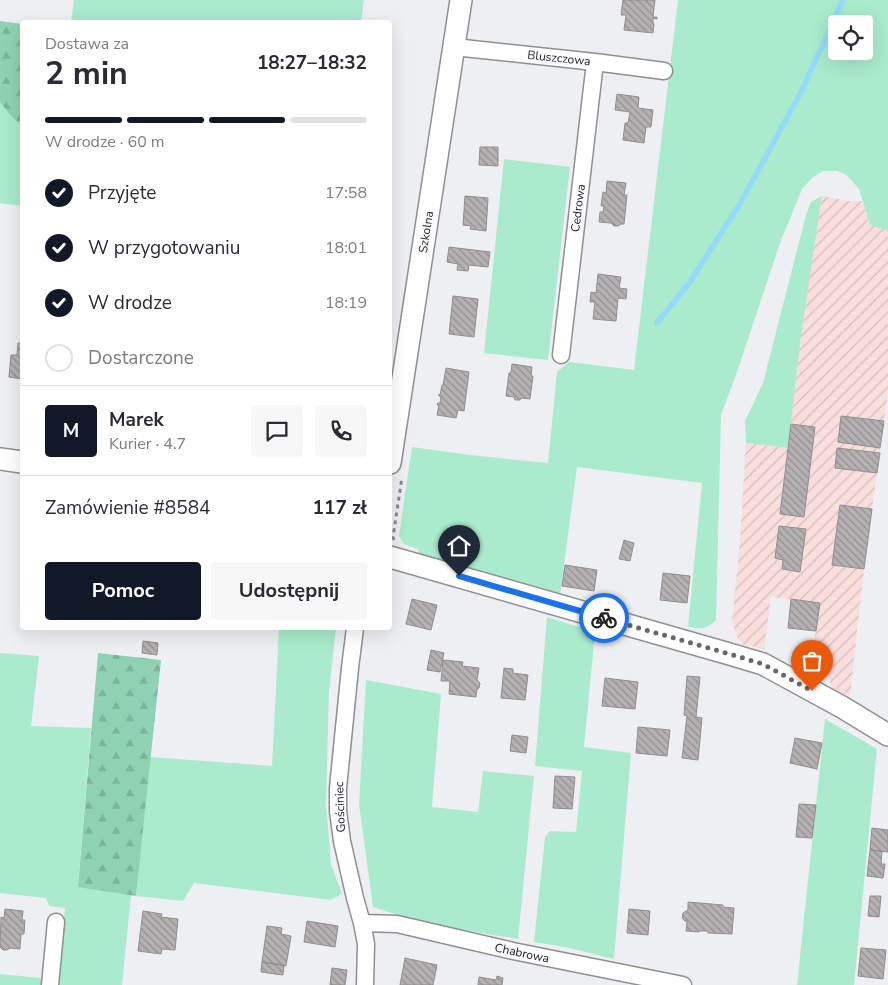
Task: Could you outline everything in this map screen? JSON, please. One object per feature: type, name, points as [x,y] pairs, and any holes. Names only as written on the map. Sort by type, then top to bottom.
[{"type":"street","name":"Szkolna","points":[[392,450],[461,0]]},
{"type":"street","name":"Bluszczowa","points":[[454,47],[664,71]]},
{"type":"street","name":"Cedrowa","points":[[561,355],[596,62]]},
{"type":"street","points":[[0,459],[20,462]]},
{"type":"street","points":[[392,558],[763,664],[842,707],[888,735]]},
{"type":"street","name":"Gościniec","points":[[355,630],[339,779],[338,811],[342,841],[366,944],[365,985]]},
{"type":"street","points":[[50,985],[56,922]]},
{"type":"street","name":"Chabrowa","points":[[362,922],[397,924],[513,951],[683,985]]},
{"type":"shaded area","points":[[822,196],[849,201],[862,201],[870,225],[888,231],[888,391],[864,569],[850,696],[832,688],[828,675],[811,667],[819,603],[771,597],[764,649],[744,645],[738,639],[732,621],[740,541],[746,443],[788,448],[801,336]]},
{"type":"green space","points":[[74,0],[364,0],[361,20],[71,20]]},
{"type":"green space","points":[[678,0],[888,0],[888,231],[870,225],[859,189],[845,174],[837,171],[824,171],[813,177],[802,189],[780,243],[721,415],[716,620],[709,626],[703,628],[688,627],[702,483],[577,467],[560,595],[420,554],[418,549],[404,544],[399,536],[412,447],[548,463],[557,372],[569,362],[634,370]]},
{"type":"green space","points":[[0,21],[20,24],[20,124],[0,102]]},
{"type":"green space","points":[[0,102],[20,124],[20,206],[0,203]]},
{"type":"green space","points":[[504,159],[570,167],[548,360],[484,353]]},
{"type":"green space","points":[[822,196],[801,336],[788,448],[746,443],[745,421],[763,383],[806,215],[811,202]]},
{"type":"green space","points":[[547,617],[595,632],[584,747],[631,753],[614,959],[565,947],[534,942],[545,837],[550,831],[576,832],[582,771],[535,766]]},
{"type":"green space","points":[[279,630],[336,630],[329,691],[326,804],[331,864],[342,894],[330,900],[194,883],[183,901],[136,896],[150,757],[272,766]]},
{"type":"green space","points":[[0,653],[39,656],[31,726],[91,728],[78,886],[131,895],[122,985],[57,985],[65,908],[49,906],[46,898],[0,893]]},
{"type":"green space","points":[[98,653],[161,660],[136,896],[78,887]]},
{"type":"green space","points":[[366,680],[441,694],[432,807],[478,812],[483,771],[534,776],[518,939],[422,923],[373,907],[359,804]]},
{"type":"green space","points":[[825,719],[877,749],[854,985],[797,985]]},
{"type":"green space","points":[[0,974],[41,978],[41,985],[0,985]]},
{"type":"building","points":[[623,0],[655,0],[653,17],[657,17],[657,19],[653,18],[653,33],[624,30],[626,15],[621,15]]},
{"type":"building","points":[[617,94],[639,97],[638,108],[653,110],[651,127],[646,127],[644,143],[623,140],[625,123],[628,123],[630,112],[615,110]]},
{"type":"building","points":[[480,147],[498,147],[498,166],[479,165]]},
{"type":"building","points":[[607,181],[626,183],[624,195],[627,195],[624,224],[618,226],[599,222],[600,212],[603,212],[604,206],[601,206],[603,192],[606,193]]},
{"type":"building","points":[[465,196],[488,198],[486,231],[470,229],[471,226],[463,225]]},
{"type":"building","points":[[449,247],[490,252],[488,267],[469,265],[468,271],[457,270],[458,264],[447,262]]},
{"type":"building","points":[[598,274],[621,277],[619,288],[627,289],[626,299],[618,298],[616,321],[593,319],[595,302],[590,302],[591,292],[596,293]]},
{"type":"building","points":[[453,296],[478,299],[474,337],[449,334]]},
{"type":"building","points":[[18,343],[20,343],[20,379],[9,377],[11,355],[17,355]]},
{"type":"building","points":[[512,364],[532,367],[531,376],[533,376],[530,399],[521,398],[520,400],[515,400],[514,397],[506,396]]},
{"type":"building","points":[[446,368],[469,372],[464,411],[458,410],[456,418],[437,415],[439,405],[437,405],[440,403],[441,397],[439,394],[443,385]]},
{"type":"building","points":[[841,416],[884,421],[880,448],[838,442]]},
{"type":"building","points":[[791,424],[815,427],[804,517],[780,514]]},
{"type":"building","points":[[837,448],[880,453],[877,473],[835,468]]},
{"type":"building","points":[[840,505],[872,509],[864,569],[832,565]]},
{"type":"building","points":[[779,526],[806,529],[800,572],[782,569],[783,560],[775,558]]},
{"type":"building","points":[[624,540],[634,543],[630,561],[619,559]]},
{"type":"building","points":[[565,565],[597,570],[594,591],[562,586]]},
{"type":"building","points":[[663,573],[690,576],[687,603],[660,600]]},
{"type":"building","points":[[412,599],[437,605],[431,630],[406,624]]},
{"type":"building","points":[[791,599],[820,603],[816,631],[788,628]]},
{"type":"building","points":[[143,641],[158,643],[157,655],[142,653]]},
{"type":"building","points":[[431,650],[444,653],[440,672],[427,670]]},
{"type":"building","points":[[443,660],[463,662],[462,666],[479,668],[477,680],[480,683],[476,697],[449,694],[450,681],[441,681]]},
{"type":"building","points":[[504,668],[513,669],[513,673],[528,675],[525,700],[501,698]]},
{"type":"building","points":[[687,676],[700,677],[696,717],[702,718],[698,760],[682,758],[687,716],[684,715]]},
{"type":"building","points":[[605,678],[638,682],[635,709],[602,706]]},
{"type":"building","points":[[638,727],[670,730],[667,756],[636,753]]},
{"type":"building","points":[[512,735],[528,737],[526,753],[510,751]]},
{"type":"building","points":[[795,738],[822,743],[817,769],[790,763]]},
{"type":"building","points":[[555,776],[575,777],[572,809],[553,808]]},
{"type":"building","points":[[799,804],[816,805],[812,838],[796,837]]},
{"type":"building","points":[[872,828],[888,830],[888,852],[870,850]]},
{"type":"building","points":[[870,850],[882,851],[881,864],[885,864],[883,878],[867,876]]},
{"type":"building","points":[[870,896],[881,896],[879,917],[868,916]]},
{"type":"building","points":[[688,902],[723,905],[723,907],[734,908],[732,934],[686,931],[687,921],[682,918],[683,913],[688,910]]},
{"type":"building","points":[[5,909],[23,911],[22,920],[25,920],[24,934],[21,934],[20,949],[10,948],[3,950],[0,947],[1,917],[4,918]]},
{"type":"building","points":[[629,909],[650,911],[648,935],[627,933]]},
{"type":"building","points":[[143,911],[162,914],[161,917],[178,919],[175,950],[162,949],[161,954],[138,951]]},
{"type":"building","points":[[307,921],[338,926],[335,947],[304,942]]},
{"type":"building","points":[[267,926],[282,928],[281,934],[291,936],[286,966],[262,962]]},
{"type":"building","points":[[861,948],[886,950],[883,979],[858,976]]},
{"type":"building","points":[[405,958],[437,965],[433,985],[400,985]]},
{"type":"building","points":[[262,962],[284,965],[283,975],[261,972]]},
{"type":"building","points":[[332,968],[347,970],[345,985],[330,985]]},
{"type":"building","points":[[497,976],[503,978],[502,985],[478,985],[479,977],[496,980]]},
{"type":"waterway","points":[[657,323],[690,282],[741,202],[801,92],[843,0]]},
{"type":"way so far","points":[[604,618],[763,664],[812,691]]},
{"type":"route","points":[[459,576],[604,618]]}]
